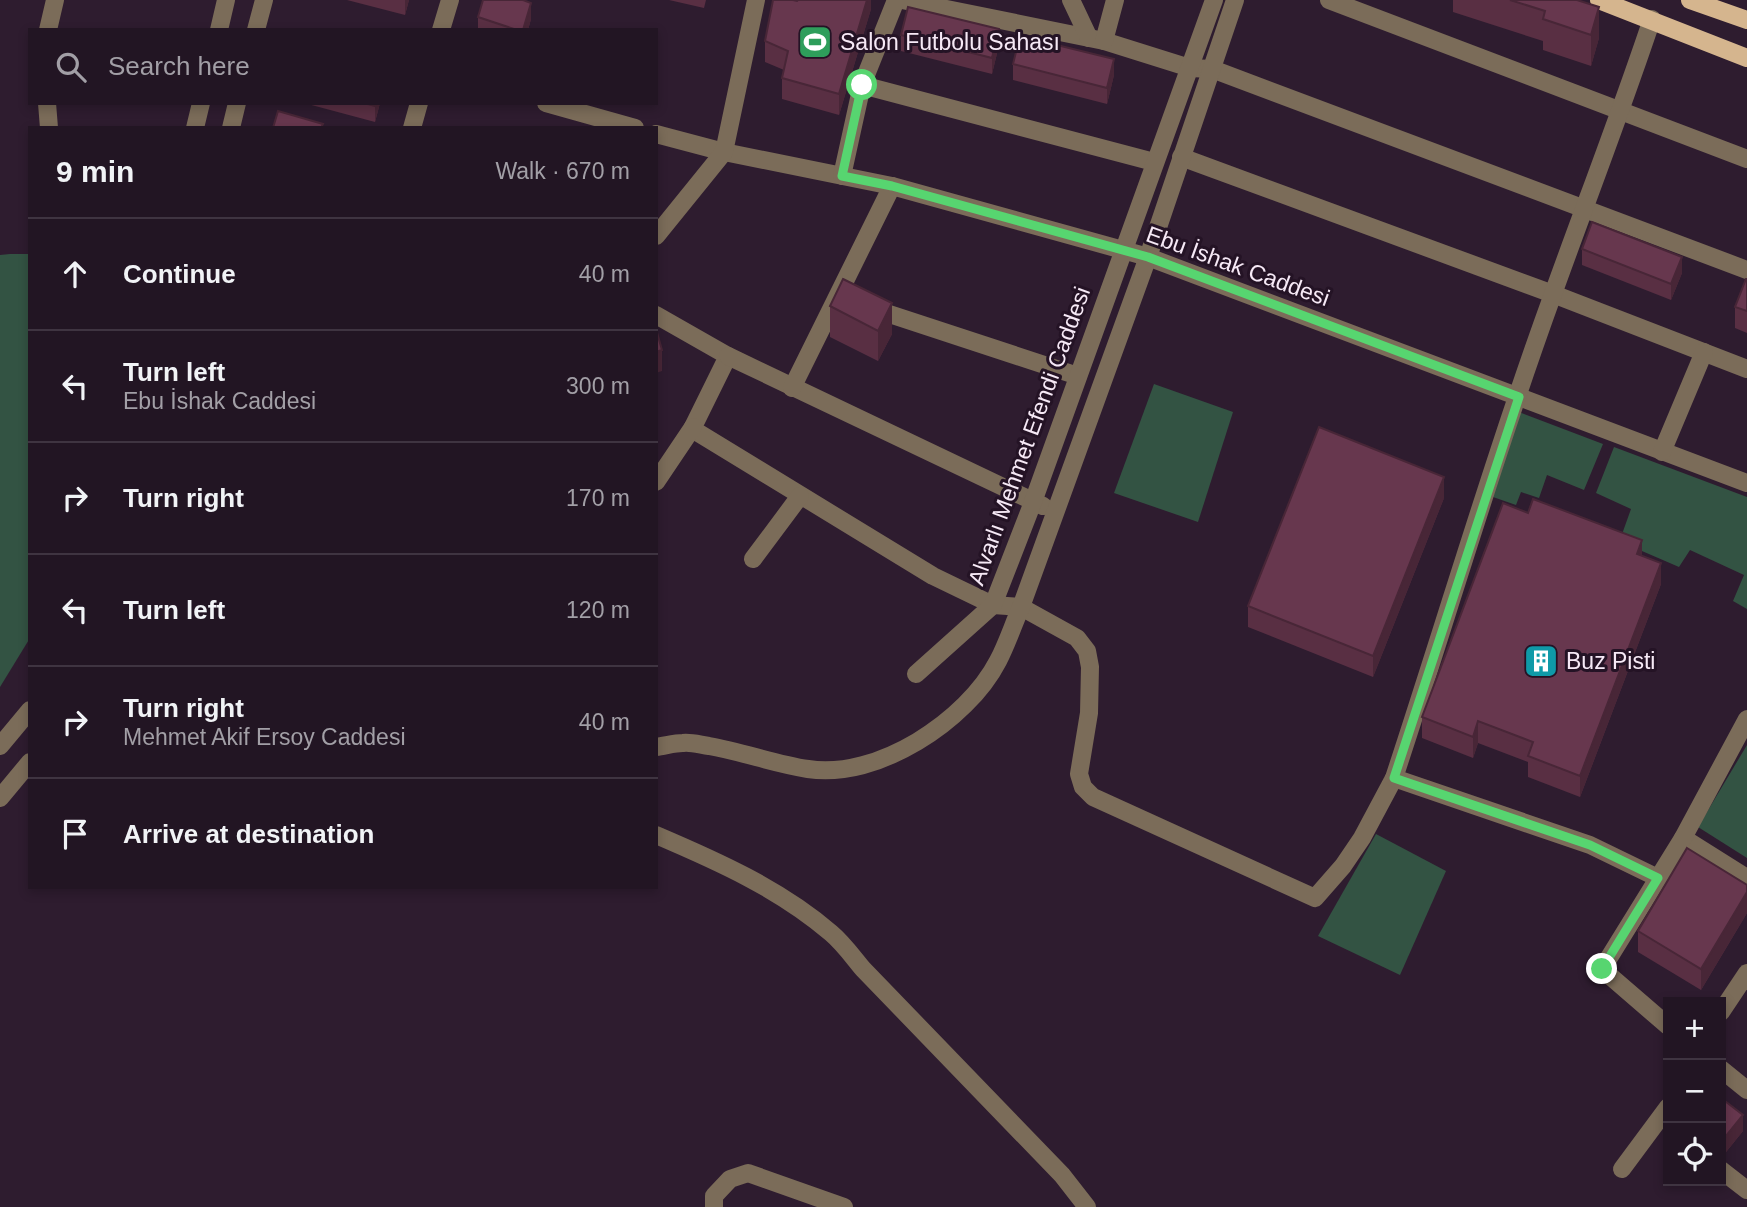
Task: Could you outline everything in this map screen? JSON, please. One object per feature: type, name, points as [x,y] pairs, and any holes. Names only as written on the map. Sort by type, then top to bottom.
[{"type":"main road","points":[[1599,0],[1747,58]]},
{"type":"main road","points":[[1690,0],[1747,20]]},
{"type":"street","points":[[48,28],[55,0]]},
{"type":"street","points":[[219,28],[226,0]]},
{"type":"street","points":[[257,28],[264,0]]},
{"type":"street","points":[[442,28],[450,0]]},
{"type":"street","points":[[658,234],[724,152],[757,0]]},
{"type":"street","points":[[842,176],[862,85],[896,0]]},
{"type":"street","points":[[902,0],[1096,39],[1190,68],[1212,69],[1747,270]]},
{"type":"street","points":[[1071,0],[1096,39]]},
{"type":"street","points":[[1096,39],[1115,0]]},
{"type":"street","name":"Alvarlı Mehmet Efendi Caddesi","points":[[692,427],[933,576],[993,605],[1033,502],[1214,0]]},
{"type":"street","points":[[658,747],[685,742],[738,751],[807,769],[831,771],[873,762],[913,744],[971,700],[998,662],[1021,607],[1148,257],[1236,0]]},
{"type":"street","points":[[1329,0],[1747,159]]},
{"type":"street","points":[[916,674],[993,605],[1021,607],[1077,638],[1087,652],[1090,667],[1088,713],[1079,775],[1083,787],[1093,797],[1315,898],[1350,856],[1394,778],[1553,294],[1585,211],[1591,186],[1622,110],[1652,19]]},
{"type":"street","points":[[862,85],[1154,162]]},
{"type":"street","points":[[47,105],[49,126]]},
{"type":"street","points":[[195,126],[201,105]]},
{"type":"street","points":[[231,126],[237,105]]},
{"type":"street","points":[[413,126],[418,105]]},
{"type":"street","points":[[553,105],[628,126]]},
{"type":"street","name":"Ebu İshak Caddesi","points":[[658,135],[724,152],[892,186],[1148,257],[1747,483]]},
{"type":"street","points":[[1181,158],[1553,294],[1747,369]]},
{"type":"street","points":[[792,388],[892,186]]},
{"type":"street","points":[[837,297],[1078,376]]},
{"type":"street","points":[[658,316],[792,388],[1056,511]]},
{"type":"street","points":[[1662,452],[1704,352]]},
{"type":"street","points":[[658,479],[692,427],[729,356]]},
{"type":"street","points":[[753,559],[800,496]]},
{"type":"street","points":[[0,746],[28,712]]},
{"type":"street","points":[[1663,1022],[1602,969],[1683,838],[1747,719]]},
{"type":"street","points":[[0,799],[28,764]]},
{"type":"street","points":[[1394,778],[1590,845],[1658,878]]},
{"type":"street","points":[[658,836],[706,856],[788,900],[832,934],[1062,1175],[1087,1207]]},
{"type":"street","points":[[1683,838],[1747,878]]},
{"type":"street","points":[[1726,1004],[1747,973]]},
{"type":"street","points":[[1726,1073],[1747,1090]]},
{"type":"street","points":[[1622,1169],[1662,1127]]},
{"type":"street","points":[[714,1207],[714,1196],[730,1179],[748,1173],[844,1207]]},
{"type":"street","points":[[1726,1174],[1747,1190]]},
{"type":"green space","points":[[28,254],[28,641],[0,687],[0,255]]},
{"type":"green space","points":[[1154,384],[1233,412],[1198,522],[1114,493]]},
{"type":"green space","points":[[1511,409],[1603,444],[1584,490],[1547,475],[1539,498],[1521,492],[1516,505],[1493,497]]},
{"type":"green space","points":[[1614,447],[1747,497],[1747,609],[1733,601],[1744,575],[1690,550],[1679,567],[1635,548],[1621,537],[1631,509],[1596,493]]},
{"type":"green space","points":[[1747,745],[1747,858],[1698,827]]},
{"type":"green space","points":[[1376,834],[1446,871],[1400,975],[1318,936]]},
{"type":"building","points":[[483,0],[523,0],[531,3],[524,28],[511,28],[478,17]]},
{"type":"building","name":"Salon Futbolu Sahası","points":[[773,0],[867,0],[839,94],[782,78],[788,51],[765,41]]},
{"type":"building","points":[[1510,0],[1577,0],[1599,7],[1591,35],[1543,19],[1545,11]]},
{"type":"building","points":[[908,7],[999,29],[992,58],[901,35]]},
{"type":"building","points":[[1020,36],[1114,59],[1107,88],[1013,64]]},
{"type":"building","points":[[278,111],[323,124],[322,126],[274,126]]},
{"type":"building","points":[[1592,222],[1682,257],[1671,284],[1582,249]]},
{"type":"building","points":[[843,279],[892,303],[878,331],[830,306]]},
{"type":"building","points":[[1747,279],[1747,311],[1735,307]]},
{"type":"building","points":[[658,336],[662,350],[658,351]]},
{"type":"building","points":[[1319,427],[1444,477],[1373,656],[1248,606]]},
{"type":"building","name":"Buz Pisti","points":[[1533,499],[1642,540],[1637,554],[1661,563],[1580,776],[1528,756],[1533,742],[1478,721],[1473,737],[1422,717],[1503,503],[1528,513]]},
{"type":"building","points":[[1687,848],[1747,885],[1747,892],[1701,969],[1638,931]]},
{"type":"building","points":[[1726,1102],[1743,1115],[1726,1136]]},
{"type":"place","name":"Salon Futbolu Sahası","points":[[815,42]]},
{"type":"place","name":"Buz Pisti","points":[[1541,661]]},
{"type":"route","points":[[862,85],[842,176],[892,186],[1148,257],[1519,397],[1394,778],[1590,845],[1658,878],[1602,969]]}]
